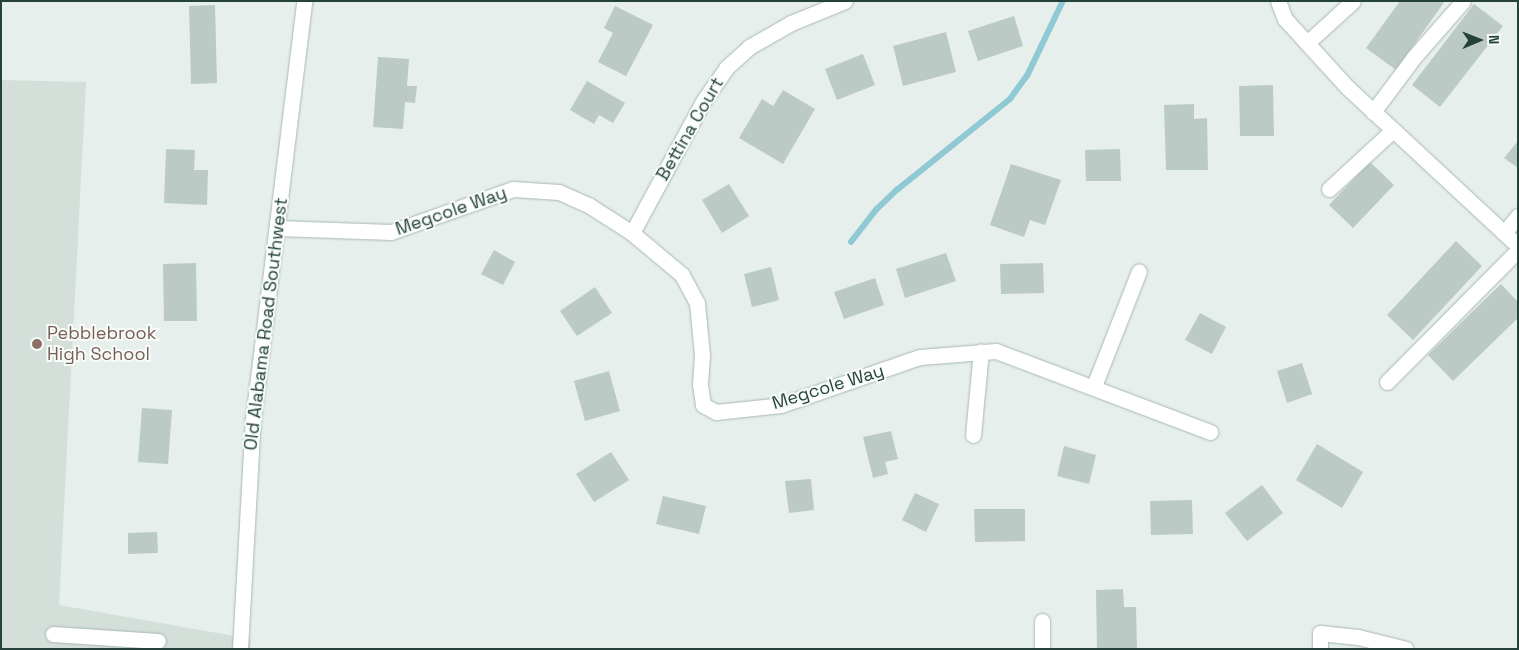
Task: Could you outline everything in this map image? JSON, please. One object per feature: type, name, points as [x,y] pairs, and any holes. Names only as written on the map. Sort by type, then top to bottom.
[{"type":"street","name":"Old Alabama Road Southwest","points":[[240,649],[253,419],[304,1]]},
{"type":"street","name":"Bettina Court","points":[[632,233],[704,100],[726,68],[749,47],[791,23],[845,1]]},
{"type":"street","points":[[1278,1],[1285,19],[1373,112],[1518,246]]},
{"type":"street","points":[[1307,43],[1354,1]]},
{"type":"street","points":[[1373,112],[1420,49],[1463,1]]},
{"type":"street","points":[[1328,189],[1393,130]]},
{"type":"street","name":"Megcole Way","points":[[277,228],[391,232],[513,189],[559,192],[590,206],[632,233],[682,275],[697,303],[702,355],[700,384],[704,405],[716,412],[781,405],[920,357],[996,351],[1094,386],[1210,432]]},
{"type":"street","points":[[1504,233],[1518,216]]},
{"type":"street","points":[[1387,382],[1518,250]]},
{"type":"street","points":[[1094,386],[1139,271]]},
{"type":"street","points":[[973,435],[981,351]]},
{"type":"street","points":[[1042,621],[1042,649]]},
{"type":"street","points":[[1320,649],[1320,633],[1358,637],[1404,646],[1406,649]]},
{"type":"street","points":[[53,634],[158,641]]},
{"type":"shaded area","name":"Pebblebrook High School","points":[[1,80],[86,82],[59,605],[251,639],[250,649],[1,649]]},
{"type":"building","points":[[1400,1],[1445,1],[1396,70],[1366,48]]},
{"type":"building","points":[[1474,4],[1503,26],[1440,107],[1412,85]]},
{"type":"building","points":[[215,5],[217,83],[191,84],[189,6]]},
{"type":"building","points":[[615,6],[653,25],[626,76],[598,62],[613,33],[604,28]]},
{"type":"building","points":[[1014,16],[1023,46],[978,61],[968,31]]},
{"type":"building","points":[[946,32],[956,72],[903,86],[893,46]]},
{"type":"building","points":[[863,54],[875,85],[837,100],[825,69]]},
{"type":"building","points":[[378,57],[409,59],[407,86],[417,86],[415,103],[405,102],[403,129],[373,127]]},
{"type":"building","points":[[587,81],[625,103],[613,123],[599,115],[594,124],[570,110]]},
{"type":"building","points":[[1273,85],[1274,136],[1240,136],[1239,86]]},
{"type":"building","points":[[783,90],[815,109],[783,164],[739,138],[762,99],[773,106]]},
{"type":"building","points":[[1194,104],[1194,119],[1207,118],[1208,170],[1166,170],[1164,105]]},
{"type":"building","points":[[1518,141],[1518,168],[1504,158]]},
{"type":"building","points":[[166,149],[195,150],[194,170],[208,170],[207,205],[164,203]]},
{"type":"building","points":[[1120,149],[1121,181],[1086,181],[1085,150]]},
{"type":"building","points":[[1370,162],[1394,185],[1353,228],[1329,205]]},
{"type":"building","points":[[1011,164],[1061,180],[1045,225],[1030,220],[1024,237],[990,225]]},
{"type":"building","points":[[729,184],[749,216],[722,233],[702,200]]},
{"type":"building","points":[[1456,241],[1482,266],[1413,340],[1387,315]]},
{"type":"building","points":[[494,250],[515,262],[503,285],[481,274]]},
{"type":"building","points":[[946,253],[956,281],[905,298],[896,269]]},
{"type":"building","points":[[196,263],[197,321],[164,321],[163,264]]},
{"type":"building","points":[[1043,263],[1044,293],[1001,294],[1000,264]]},
{"type":"building","points":[[771,267],[779,300],[752,307],[744,274]]},
{"type":"building","points":[[875,278],[884,305],[844,319],[834,292]]},
{"type":"building","points":[[1501,284],[1518,302],[1518,318],[1453,381],[1428,355]]},
{"type":"building","points":[[595,287],[612,313],[577,336],[560,311]]},
{"type":"building","points":[[1200,313],[1226,327],[1212,354],[1185,340]]},
{"type":"building","points":[[1302,363],[1312,394],[1287,403],[1277,371]]},
{"type":"building","points":[[609,371],[620,411],[585,421],[574,381]]},
{"type":"building","points":[[142,408],[172,410],[168,464],[138,462]]},
{"type":"building","points":[[891,431],[898,459],[885,462],[888,474],[873,478],[863,437]]},
{"type":"building","points":[[1317,444],[1363,472],[1342,508],[1296,480]]},
{"type":"building","points":[[1064,446],[1096,455],[1089,484],[1057,476]]},
{"type":"building","points":[[611,452],[629,480],[594,502],[576,474]]},
{"type":"building","points":[[811,479],[814,510],[789,513],[785,481]]},
{"type":"building","points":[[1262,485],[1283,513],[1247,541],[1225,513]]},
{"type":"building","points":[[915,493],[939,504],[926,532],[902,520]]},
{"type":"building","points":[[663,496],[706,506],[699,534],[656,524]]},
{"type":"building","points":[[1192,500],[1193,534],[1151,535],[1150,501]]},
{"type":"building","points":[[974,509],[1025,509],[1025,541],[975,542]]},
{"type":"building","points":[[157,532],[158,553],[128,554],[128,533]]},
{"type":"building","points":[[1123,589],[1124,607],[1136,607],[1137,649],[1097,649],[1096,590]]},
{"type":"waterway","points":[[851,242],[876,210],[897,190],[1010,99],[1027,76],[1063,1]]},
{"type":"place","name":"Pebblebrook High School","points":[[37,344]]}]
